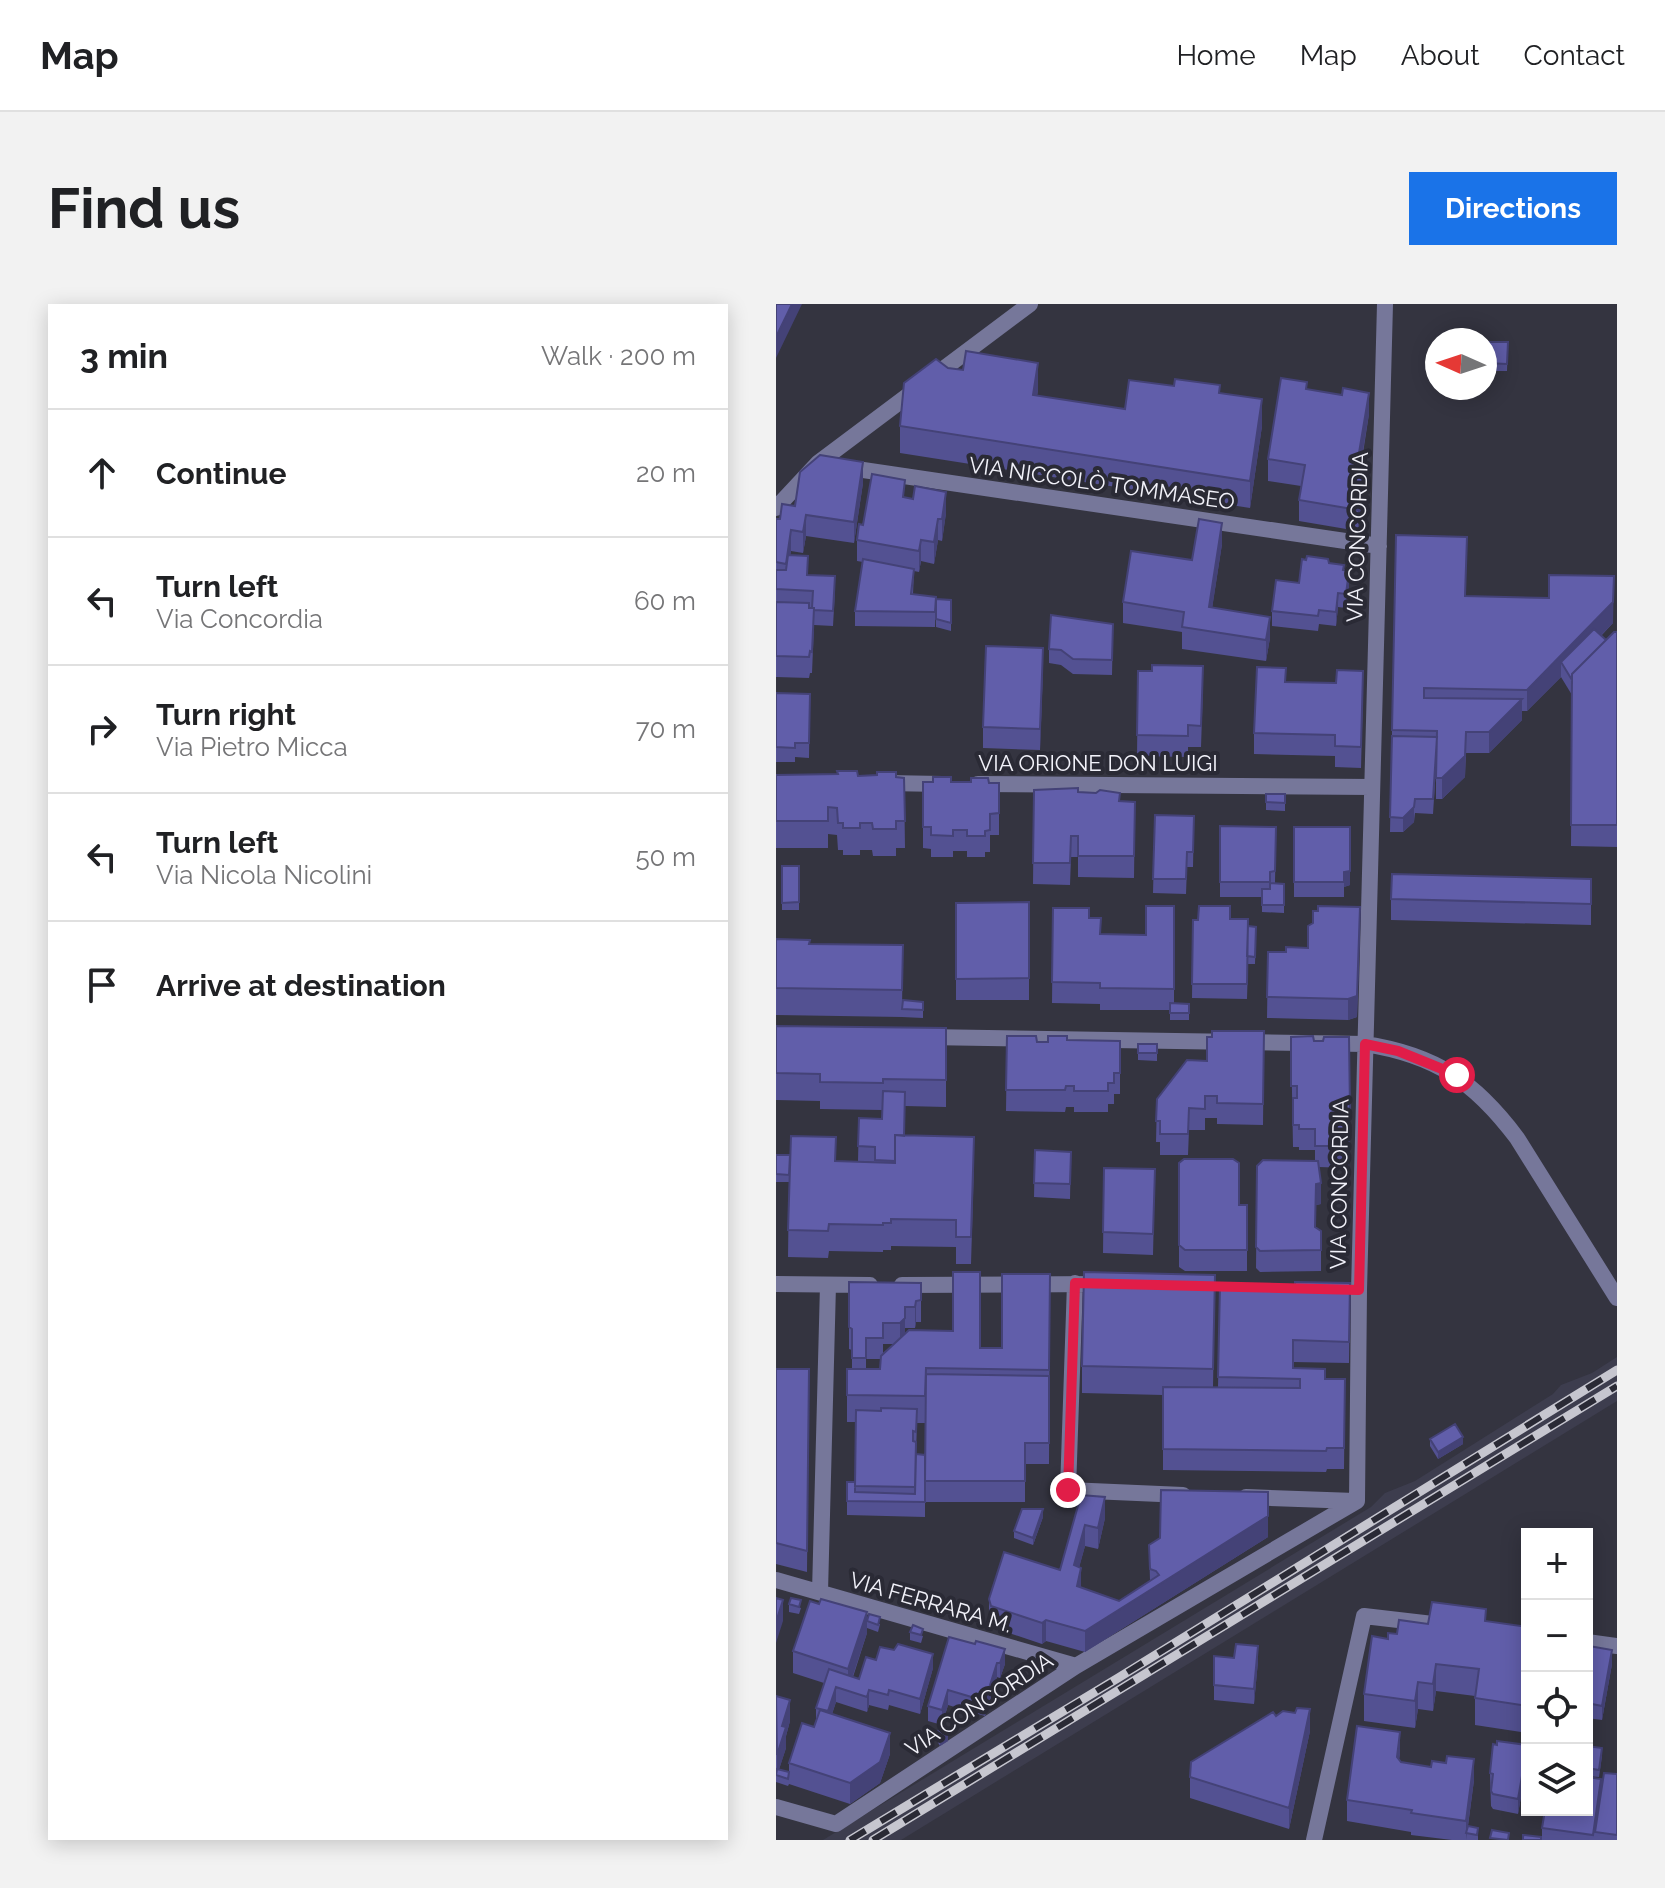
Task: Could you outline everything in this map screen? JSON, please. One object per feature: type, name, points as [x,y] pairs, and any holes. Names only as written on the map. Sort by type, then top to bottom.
[{"type":"street","points":[[776,508],[818,463],[1030,304]]},
{"type":"street","name":"VIA CONCORDIA","points":[[776,1807],[836,1824],[1076,1666],[1357,1501],[1351,1289],[1365,1044],[1385,304]]},
{"type":"street","name":"VIA NICCOLÒ TOMMASEO","points":[[818,463],[1379,546]]},
{"type":"street","name":"VIA ORIONE DON LUIGI","points":[[870,783],[1372,787]]},
{"type":"street","points":[[902,1037],[1365,1044],[1398,1051],[1457,1075],[1486,1101],[1517,1138],[1617,1298]]},
{"type":"street","points":[[1075,1283],[1068,1490],[1205,1495]]},
{"type":"street","points":[[776,1284],[1122,1284]]},
{"type":"street","points":[[820,1592],[828,1285]]},
{"type":"street","points":[[1235,1497],[1357,1501]]},
{"type":"street","name":"VIA FERRARA M.","points":[[776,1580],[1076,1666]]},
{"type":"street","points":[[1314,1840],[1364,1616],[1468,1628]]},
{"type":"street","points":[[1593,1643],[1617,1646]]},
{"type":"shaded area","points":[[1617,1357],[1617,1401],[901,1840],[823,1840],[1371,1507],[1385,1493],[1415,1481],[1553,1394],[1561,1385],[1592,1373]]},
{"type":"building","points":[[776,304],[792,304],[776,337]]},
{"type":"building","points":[[1497,342],[1508,342],[1507,364],[1497,364]]},
{"type":"building","points":[[966,351],[1038,363],[1033,395],[1125,409],[1129,380],[1174,386],[1175,379],[1220,385],[1219,393],[1262,399],[1250,481],[900,426],[904,383],[936,359],[948,368],[963,370]]},
{"type":"building","points":[[1281,378],[1307,382],[1306,389],[1342,395],[1343,388],[1369,393],[1357,465],[1365,466],[1358,510],[1299,500],[1305,465],[1268,459]]},
{"type":"building","points":[[820,455],[863,462],[854,522],[806,515],[803,532],[791,530],[786,564],[776,562],[776,519],[780,519],[782,504],[795,506],[800,472]]},
{"type":"building","points":[[872,474],[905,480],[903,497],[913,499],[915,486],[946,492],[942,519],[938,519],[934,542],[921,540],[919,551],[857,540],[859,524],[863,525]]},
{"type":"building","points":[[1199,519],[1222,523],[1209,607],[1270,617],[1266,640],[1182,627],[1184,612],[1123,602],[1131,551],[1192,560]]},
{"type":"building","points":[[1396,535],[1467,537],[1465,596],[1549,598],[1549,575],[1614,576],[1613,602],[1527,690],[1424,688],[1424,698],[1522,699],[1489,732],[1466,732],[1465,756],[1442,778],[1436,778],[1437,731],[1392,730]]},
{"type":"building","points":[[788,555],[808,556],[807,575],[835,576],[833,611],[812,608],[813,591],[776,589],[776,570],[786,570]]},
{"type":"building","points":[[1307,556],[1328,559],[1329,563],[1344,565],[1343,570],[1349,571],[1346,594],[1338,593],[1336,612],[1319,610],[1318,616],[1272,611],[1276,580],[1299,583],[1302,559],[1306,560]]},
{"type":"building","points":[[863,559],[914,569],[911,594],[936,597],[935,612],[855,611]]},
{"type":"building","points":[[936,599],[951,600],[951,623],[936,619]]},
{"type":"building","points":[[776,602],[809,603],[809,608],[814,608],[812,652],[809,657],[776,656]]},
{"type":"building","points":[[1051,615],[1113,624],[1112,660],[1073,659],[1061,650],[1049,649]]},
{"type":"building","points":[[1594,629],[1606,640],[1572,674],[1572,680],[1561,662]]},
{"type":"building","points":[[1617,632],[1617,825],[1571,825],[1572,674]]},
{"type":"building","points":[[986,646],[1043,648],[1040,729],[983,727]]},
{"type":"building","points":[[1152,665],[1203,666],[1201,726],[1188,725],[1188,736],[1137,735],[1138,671],[1152,671]]},
{"type":"building","points":[[1257,667],[1286,668],[1285,682],[1336,683],[1337,670],[1363,671],[1361,747],[1335,746],[1335,735],[1254,733]]},
{"type":"building","points":[[776,693],[810,694],[809,743],[795,743],[795,748],[776,747]]},
{"type":"building","points":[[1392,736],[1437,737],[1433,799],[1415,799],[1414,807],[1403,818],[1390,817]]},
{"type":"building","points":[[837,771],[857,771],[858,776],[896,772],[896,777],[904,778],[905,821],[896,821],[896,829],[873,829],[872,823],[860,823],[860,828],[843,828],[843,823],[838,823],[837,808],[828,807],[828,821],[776,821],[776,775],[838,774]]},
{"type":"building","points":[[933,777],[951,777],[951,782],[988,778],[989,783],[999,783],[999,813],[990,814],[990,830],[985,831],[985,836],[967,836],[967,830],[953,830],[953,836],[931,835],[931,827],[923,827],[923,782],[933,782]]},
{"type":"building","points":[[1078,788],[1078,792],[1096,793],[1100,790],[1120,793],[1119,801],[1135,802],[1134,856],[1078,856],[1078,836],[1071,836],[1070,863],[1033,863],[1034,790]]},
{"type":"building","points":[[1266,794],[1285,794],[1285,803],[1266,802]]},
{"type":"building","points":[[1155,815],[1194,816],[1193,852],[1187,852],[1186,879],[1153,879]]},
{"type":"building","points":[[1220,826],[1276,827],[1275,871],[1270,872],[1270,882],[1220,882]]},
{"type":"building","points":[[1294,827],[1350,827],[1350,871],[1344,872],[1344,882],[1294,882]]},
{"type":"building","points":[[782,866],[799,866],[799,902],[782,903]]},
{"type":"building","points":[[1392,874],[1591,879],[1591,904],[1391,899]]},
{"type":"building","points":[[1270,883],[1284,884],[1284,905],[1262,905],[1262,889],[1270,889]]},
{"type":"building","points":[[1029,902],[1029,978],[956,979],[956,903]]},
{"type":"building","points":[[1146,906],[1174,906],[1174,989],[1100,988],[1100,983],[1052,982],[1053,908],[1089,908],[1089,918],[1101,918],[1100,934],[1146,935]]},
{"type":"building","points":[[1199,906],[1230,906],[1230,919],[1248,919],[1247,984],[1192,984],[1193,920],[1198,920]]},
{"type":"building","points":[[1318,906],[1360,907],[1357,996],[1348,999],[1267,997],[1268,952],[1286,952],[1286,947],[1308,948],[1308,926],[1313,923],[1313,911],[1318,911]]},
{"type":"building","points":[[1248,926],[1256,927],[1255,957],[1247,956]]},
{"type":"building","points":[[776,939],[810,940],[809,944],[903,945],[902,990],[776,988]]},
{"type":"building","points":[[903,1000],[923,1002],[923,1010],[902,1009]]},
{"type":"building","points":[[1170,1003],[1189,1004],[1189,1013],[1170,1013]]},
{"type":"building","points":[[776,1026],[946,1028],[946,1080],[820,1082],[820,1074],[776,1073]]},
{"type":"building","points":[[1212,1031],[1264,1031],[1263,1104],[1217,1103],[1217,1096],[1205,1096],[1205,1109],[1189,1108],[1188,1134],[1160,1134],[1160,1121],[1156,1121],[1157,1099],[1187,1060],[1207,1061],[1207,1037],[1212,1037]]},
{"type":"building","points":[[1007,1036],[1036,1036],[1037,1042],[1048,1042],[1048,1036],[1067,1036],[1067,1040],[1120,1041],[1120,1073],[1114,1073],[1114,1083],[1108,1083],[1108,1091],[1074,1091],[1074,1086],[1066,1086],[1065,1090],[1006,1090]]},
{"type":"building","points":[[1313,1036],[1314,1041],[1323,1041],[1324,1037],[1349,1037],[1350,1110],[1346,1110],[1349,1146],[1315,1146],[1315,1129],[1299,1129],[1299,1125],[1293,1125],[1293,1098],[1297,1098],[1297,1086],[1291,1086],[1291,1037]]},
{"type":"building","points":[[1138,1044],[1157,1044],[1157,1053],[1138,1053]]},
{"type":"building","points":[[883,1091],[905,1092],[904,1136],[895,1135],[895,1161],[875,1160],[875,1147],[858,1146],[859,1118],[882,1119]]},
{"type":"building","points":[[895,1135],[974,1137],[971,1237],[956,1237],[956,1220],[891,1219],[891,1223],[883,1225],[829,1224],[828,1231],[788,1230],[791,1136],[836,1137],[835,1161],[895,1163]]},
{"type":"building","points":[[1035,1150],[1071,1152],[1070,1184],[1034,1183]]},
{"type":"building","points":[[776,1155],[790,1155],[789,1175],[776,1174]]},
{"type":"building","points":[[1184,1159],[1233,1159],[1239,1163],[1239,1205],[1247,1205],[1247,1250],[1185,1250],[1179,1245],[1179,1163]]},
{"type":"building","points":[[1263,1160],[1318,1161],[1321,1183],[1316,1184],[1315,1227],[1321,1231],[1321,1250],[1260,1251],[1256,1247],[1257,1166]]},
{"type":"building","points":[[1104,1168],[1155,1169],[1153,1234],[1103,1232]]},
{"type":"building","points":[[953,1272],[980,1272],[980,1348],[1002,1348],[1002,1274],[1050,1274],[1049,1370],[926,1368],[925,1396],[847,1395],[847,1369],[880,1369],[881,1356],[909,1330],[953,1331]]},
{"type":"building","points":[[1084,1272],[1215,1275],[1213,1369],[1082,1366]]},
{"type":"building","points":[[849,1282],[921,1283],[921,1300],[916,1301],[915,1307],[905,1307],[905,1318],[900,1323],[883,1323],[883,1338],[866,1338],[866,1358],[852,1358]]},
{"type":"building","points":[[1295,1282],[1350,1283],[1349,1342],[1293,1340],[1293,1368],[1325,1369],[1325,1379],[1345,1379],[1344,1448],[1327,1448],[1326,1451],[1163,1449],[1163,1387],[1300,1388],[1300,1379],[1218,1377],[1220,1286],[1295,1288]]},
{"type":"building","points":[[776,1369],[809,1369],[807,1551],[776,1543]]},
{"type":"building","points":[[926,1374],[1049,1376],[1049,1443],[1025,1443],[1025,1481],[925,1481]]},
{"type":"building","points":[[881,1408],[917,1409],[916,1432],[913,1431],[913,1441],[916,1442],[915,1487],[855,1486],[856,1410],[881,1411]]},
{"type":"building","points":[[1455,1424],[1463,1437],[1438,1452],[1430,1439]]},
{"type":"building","points":[[916,1454],[925,1455],[925,1502],[847,1501],[847,1482],[855,1482],[855,1492],[915,1494]]},
{"type":"building","points":[[1161,1490],[1268,1492],[1268,1516],[1085,1631],[1046,1620],[1042,1623],[991,1606],[989,1599],[1004,1552],[1060,1570],[1081,1495],[1105,1497],[1098,1528],[1085,1525],[1074,1565],[1081,1568],[1077,1586],[1119,1601],[1159,1575],[1150,1569],[1149,1545],[1160,1538]]},
{"type":"building","points":[[1022,1509],[1043,1509],[1033,1538],[1014,1531]]},
{"type":"building","points":[[776,1598],[783,1600],[776,1622]]},
{"type":"building","points":[[791,1598],[801,1600],[799,1607],[789,1604]]},
{"type":"building","points":[[821,1599],[867,1612],[848,1669],[793,1651],[810,1601],[819,1604]]},
{"type":"building","points":[[1432,1602],[1486,1609],[1485,1621],[1521,1626],[1521,1705],[1475,1698],[1479,1669],[1436,1664],[1433,1684],[1418,1682],[1415,1701],[1364,1694],[1372,1636],[1388,1639],[1388,1633],[1397,1634],[1399,1620],[1428,1624]]},
{"type":"building","points":[[869,1614],[880,1617],[878,1625],[867,1621]]},
{"type":"building","points":[[913,1625],[923,1629],[921,1635],[910,1632]]},
{"type":"building","points":[[949,1637],[1005,1649],[1000,1663],[997,1663],[985,1701],[948,1690],[942,1710],[928,1706]]},
{"type":"building","points":[[898,1644],[933,1654],[920,1699],[889,1690],[888,1695],[869,1690],[867,1697],[836,1687],[828,1711],[816,1708],[829,1669],[859,1679],[866,1657],[876,1660],[880,1647],[894,1650]]},
{"type":"building","points":[[1236,1644],[1258,1646],[1254,1689],[1214,1685],[1214,1656],[1234,1658]]},
{"type":"building","points":[[1593,1647],[1612,1650],[1602,1706],[1593,1704]]},
{"type":"building","points":[[776,1696],[790,1700],[777,1755]]},
{"type":"building","points":[[1297,1708],[1310,1709],[1289,1808],[1190,1777],[1191,1762],[1273,1712],[1276,1716],[1283,1711],[1295,1713]]},
{"type":"building","points":[[820,1710],[890,1733],[880,1762],[850,1783],[789,1763],[802,1723],[814,1727]]},
{"type":"building","points":[[1357,1726],[1400,1732],[1397,1757],[1401,1762],[1431,1767],[1432,1761],[1446,1763],[1447,1756],[1474,1759],[1466,1821],[1347,1800]]},
{"type":"building","points":[[944,1727],[948,1733],[940,1738],[936,1732]]},
{"type":"building","points":[[1497,1741],[1521,1744],[1518,1799],[1491,1791],[1493,1744],[1497,1745]]},
{"type":"building","points":[[1593,1747],[1602,1748],[1599,1770],[1593,1769]]},
{"type":"building","points":[[777,1769],[789,1772],[788,1779],[776,1775]]},
{"type":"building","points":[[1604,1773],[1617,1774],[1617,1835],[1595,1832]]},
{"type":"building","points":[[1593,1778],[1601,1779],[1593,1835],[1542,1828],[1544,1816],[1593,1816]]},
{"type":"building","points":[[1468,1826],[1478,1828],[1477,1835],[1466,1833]]},
{"type":"building","points":[[1492,1830],[1509,1833],[1508,1840],[1490,1838]]},
{"type":"building","points":[[1523,1835],[1541,1837],[1541,1840],[1523,1840]]},
{"type":"railway","points":[[850,1840],[1617,1370]]},
{"type":"railway","points":[[873,1840],[1617,1386]]},
{"type":"route","points":[[1068,1490],[1075,1283],[1359,1290],[1365,1044],[1398,1051],[1457,1075]]}]
